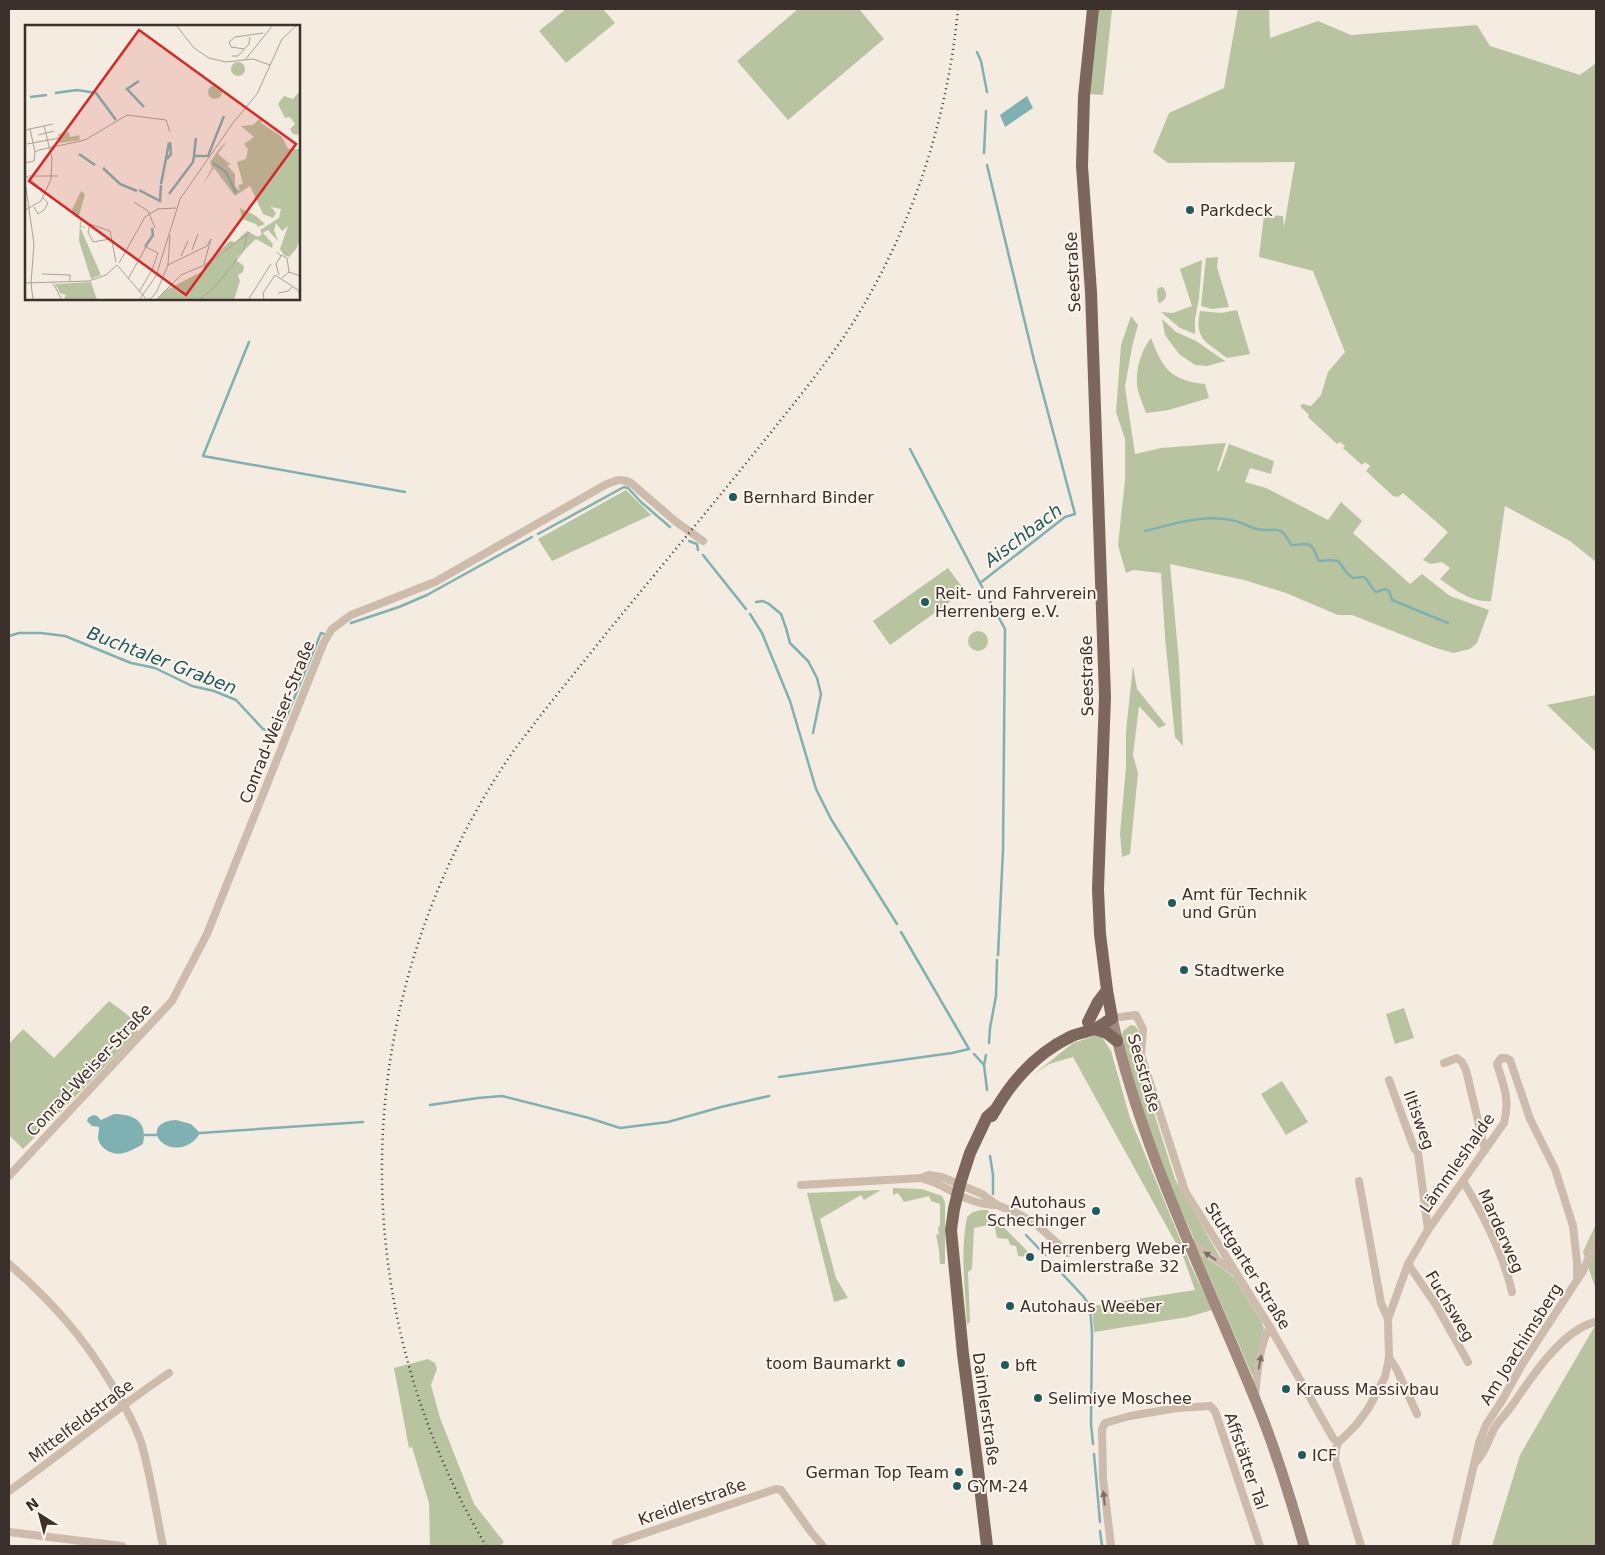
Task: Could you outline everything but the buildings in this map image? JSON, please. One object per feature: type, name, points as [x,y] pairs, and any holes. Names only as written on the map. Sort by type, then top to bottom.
[{"type":"main road","name":"Seestraße","points":[[1093,9],[1084,96],[1082,166],[1091,292],[1104,687],[1098,889],[1100,934],[1107,990],[1117,1041],[1144,1131],[1187,1240],[1255,1399],[1293,1506],[1304,1546]]},
{"type":"main road","points":[[1107,990],[1098,1002],[1091,1025],[1107,1033],[1117,1041]]},
{"type":"main road","name":"Daimlerstraße","points":[[987,1546],[958,1306],[952,1236],[954,1209],[962,1191],[970,1154],[979,1134],[988,1117],[996,1109],[1015,1081],[1028,1066],[1051,1048],[1091,1025],[1112,1018]]},
{"type":"street","name":"Conrad-Weiser-Straße","points":[[9,1176],[172,1001],[207,934],[324,642],[332,628],[351,615],[434,582],[617,480],[624,479],[631,483],[675,521],[703,541]]},
{"type":"street","name":"Stuttgarter Straße","points":[[1112,1018],[1136,1015],[1143,1029],[1141,1055],[1185,1191],[1270,1327],[1333,1438],[1338,1443]]},
{"type":"street","points":[[1444,1063],[1457,1058],[1462,1062],[1466,1070],[1485,1150]]},
{"type":"street","name":"Lämmleshalde","points":[[1338,1443],[1368,1409],[1385,1377],[1389,1358],[1388,1319],[1408,1264],[1428,1230],[1504,1123],[1507,1111],[1507,1094],[1497,1064],[1501,1058],[1510,1060],[1530,1120],[1555,1169],[1573,1226],[1577,1280]]},
{"type":"street","name":"Iltisweg","points":[[1389,1080],[1414,1148],[1418,1153],[1428,1230]]},
{"type":"street","points":[[801,1185],[921,1178],[929,1175],[942,1177],[989,1206],[997,1205],[1015,1212],[1036,1224],[1068,1253]]},
{"type":"street","points":[[1359,1181],[1381,1303],[1388,1319]]},
{"type":"street","name":"Marderweg","points":[[1463,1181],[1478,1207],[1506,1268],[1512,1292]]},
{"type":"street","points":[[1187,1240],[1235,1272]]},
{"type":"street","name":"Am Joachimsberg","points":[[1455,1546],[1474,1465],[1486,1425],[1583,1271],[1596,1240]]},
{"type":"street","points":[[9,1264],[38,1290],[78,1335],[95,1357],[124,1404],[140,1442],[162,1546]]},
{"type":"street","name":"Fuchsweg","points":[[1408,1264],[1436,1304],[1468,1362]]},
{"type":"street","name":"Am Joachimsberg","points":[[1474,1465],[1485,1453],[1494,1429],[1540,1366],[1563,1340],[1595,1322]]},
{"type":"street","name":"Seestraße","points":[[1255,1399],[1257,1377],[1266,1334],[1270,1327]]},
{"type":"street","points":[[1389,1358],[1396,1368],[1417,1414]]},
{"type":"street","name":"Mittelfeldstraße","points":[[9,1491],[51,1462],[124,1404],[169,1373]]},
{"type":"street","name":"Affstätter Tal","points":[[1111,1546],[1103,1479],[1102,1429],[1105,1424],[1130,1416],[1176,1408],[1210,1406],[1215,1411],[1260,1546]]},
{"type":"street","points":[[1338,1443],[1335,1460],[1361,1546]]},
{"type":"street","name":"Kreidlerstraße","points":[[617,1545],[776,1489],[781,1490],[810,1532],[823,1546]]},
{"type":"street","points":[[9,1532],[122,1546]]},
{"type":"green space","points":[[566,9],[603,9],[615,23],[566,63],[539,31]]},
{"type":"green space","points":[[798,9],[859,9],[884,39],[788,120],[737,61]]},
{"type":"green space","points":[[1097,9],[1112,9],[1103,95],[1087,94]]},
{"type":"green space","points":[[1238,9],[1269,9],[1270,38],[1318,21],[1351,35],[1477,25],[1490,46],[1580,75],[1596,63],[1596,562],[1570,541],[1505,506],[1491,601],[1470,598],[1440,579],[1450,568],[1442,562],[1431,564],[1423,560],[1448,532],[1403,493],[1398,497],[1393,496],[1366,471],[1370,466],[1365,462],[1362,465],[1343,448],[1345,446],[1340,442],[1337,444],[1308,417],[1309,415],[1300,406],[1303,404],[1311,406],[1321,395],[1328,372],[1345,352],[1313,271],[1259,257],[1264,215],[1283,216],[1284,227],[1295,162],[1168,163],[1153,152],[1169,113],[1224,88]]},
{"type":"green space","points":[[1218,257],[1217,267],[1229,307],[1212,309],[1201,306],[1206,258]]},
{"type":"green space","points":[[1202,260],[1195,334],[1180,328],[1161,312],[1173,313],[1192,306],[1180,269]]},
{"type":"green space","points":[[1162,287],[1166,295],[1165,299],[1160,303],[1158,302],[1157,292],[1158,288]]},
{"type":"green space","points":[[1237,310],[1250,354],[1227,358],[1208,344],[1201,334],[1199,328],[1200,311],[1221,313]]},
{"type":"green space","points":[[1131,316],[1138,325],[1125,387],[1135,454],[1161,448],[1226,443],[1217,471],[1219,471],[1229,444],[1274,461],[1271,474],[1250,468],[1245,482],[1266,488],[1328,520],[1341,502],[1362,521],[1353,533],[1410,584],[1422,574],[1450,596],[1489,610],[1477,643],[1470,649],[1453,653],[1352,615],[1338,615],[1286,593],[1244,580],[1170,564],[1179,662],[1183,746],[1175,737],[1161,573],[1133,570],[1126,573],[1118,545],[1125,480],[1125,439],[1116,412],[1121,345]]},
{"type":"green space","points":[[1162,319],[1176,332],[1196,341],[1225,361],[1207,366],[1195,365],[1179,354],[1165,335]]},
{"type":"green space","points":[[1151,338],[1160,358],[1169,371],[1183,379],[1205,384],[1209,398],[1169,410],[1146,413],[1138,392],[1137,379],[1138,366],[1142,354]]},
{"type":"green space","points":[[626,490],[651,515],[552,561],[538,539]]},
{"type":"green space","name":"Reit- und Fahrverein Herrenberg e.V.","points":[[948,568],[965,591],[890,645],[873,621]]},
{"type":"green space","points":[[978,631],[985,634],[988,641],[985,648],[978,651],[971,648],[968,641],[971,634]]},
{"type":"green space","points":[[1133,666],[1137,689],[1166,725],[1159,728],[1139,706],[1133,755],[1138,773],[1130,854],[1122,857],[1120,834],[1126,767],[1126,731]]},
{"type":"green space","points":[[1596,695],[1596,752],[1547,705]]},
{"type":"green space","points":[[109,1001],[131,1019],[138,1032],[23,1149],[9,1135],[9,1044],[23,1029],[54,1058]]},
{"type":"green space","points":[[1404,1008],[1414,1038],[1395,1044],[1386,1014]]},
{"type":"green space","points":[[1131,1025],[1135,1026],[1138,1030],[1137,1059],[1175,1179],[1221,1259],[1195,1241],[1171,1188],[1128,1066],[1122,1034]]},
{"type":"green space","points":[[1100,1034],[1111,1051],[1130,1118],[1192,1268],[1212,1310],[1188,1317],[1094,1332],[1092,1306],[1195,1290],[1183,1256],[1073,1057],[1049,1064],[1034,1074],[1073,1043]]},
{"type":"green space","points":[[1282,1081],[1308,1122],[1286,1135],[1261,1094]]},
{"type":"green space","points":[[893,1188],[922,1189],[942,1196],[945,1202],[945,1264],[940,1264],[936,1235],[939,1234],[940,1204],[931,1201],[929,1196],[904,1202],[898,1193],[893,1195]]},
{"type":"green space","points":[[881,1190],[864,1200],[861,1195],[820,1219],[836,1278],[848,1298],[834,1302],[807,1193]]},
{"type":"green space","points":[[987,1210],[1033,1257],[1018,1256],[1016,1246],[1010,1245],[1008,1239],[997,1238],[994,1224],[974,1228],[972,1269],[968,1272],[970,1322],[967,1325],[964,1271],[965,1230],[967,1217],[973,1212]]},
{"type":"green space","points":[[1596,1224],[1596,1290],[1583,1252]]},
{"type":"green space","points":[[1199,1253],[1234,1277],[1262,1322],[1264,1328],[1253,1377]]},
{"type":"green space","points":[[1596,1324],[1596,1546],[1492,1546],[1520,1455]]},
{"type":"green space","points":[[428,1359],[435,1363],[437,1369],[431,1385],[440,1418],[474,1504],[504,1542],[500,1546],[430,1546],[429,1503],[412,1447],[409,1448],[394,1368]]},
{"type":"water","points":[[1027,96],[1033,108],[1005,127],[1000,115]]},
{"type":"water","points":[[114,1114],[128,1116],[138,1121],[143,1130],[143,1144],[120,1154],[110,1152],[103,1147],[98,1139],[99,1127],[92,1126],[87,1121],[88,1118],[93,1115],[101,1120]]},
{"type":"water","points":[[176,1120],[191,1124],[200,1133],[188,1145],[173,1147],[166,1145],[157,1136],[157,1130],[160,1125]]},
{"type":"waterway","points":[[977,52],[981,61],[987,92]]},
{"type":"waterway","points":[[984,153],[986,111]]},
{"type":"waterway","name":"Aischbach","points":[[987,165],[1034,360],[1075,514],[1065,517],[980,583],[1005,629],[1003,850],[998,955]]},
{"type":"waterway","points":[[249,342],[203,456],[405,492]]},
{"type":"waterway","points":[[910,449],[980,583]]},
{"type":"waterway","name":"Buchtaler Graben","points":[[538,534],[624,487],[628,488],[670,527]]},
{"type":"waterway","points":[[1145,531],[1190,520],[1213,518],[1235,521],[1257,529],[1277,530],[1284,533],[1291,545],[1308,544],[1313,548],[1319,561],[1338,561],[1353,578],[1364,577],[1368,580],[1372,589],[1376,592],[1385,589],[1389,591],[1392,600],[1448,623]]},
{"type":"waterway","name":"Buchtaler Graben","points":[[351,623],[399,607],[427,595],[532,537]]},
{"type":"waterway","points":[[689,541],[697,544],[698,550]]},
{"type":"waterway","name":"Buchtaler Graben","points":[[703,555],[746,609]]},
{"type":"waterway","name":"Buchtaler Graben","points":[[756,602],[763,601],[781,614],[790,643],[808,661],[817,678],[821,694],[813,733]]},
{"type":"waterway","name":"Buchtaler Graben","points":[[750,614],[762,633],[790,701],[816,789],[831,819],[897,924]]},
{"type":"waterway","name":"Buchtaler Graben","points":[[9,636],[19,633],[65,636],[131,663],[155,668],[192,686],[214,691],[236,700],[263,729],[270,731],[281,725],[286,718],[321,633],[324,634]]},
{"type":"waterway","points":[[779,1077],[969,1049],[901,932]]},
{"type":"waterway","name":"Aischbach","points":[[989,1043],[996,996],[997,960]]},
{"type":"waterway","name":"Buchtaler Graben","points":[[974,1054],[984,1065]]},
{"type":"waterway","name":"Aischbach","points":[[986,1055],[984,1065],[987,1090]]},
{"type":"waterway","points":[[430,1105],[502,1096],[589,1118],[620,1128],[668,1122],[769,1096]]},
{"type":"waterway","points":[[200,1133],[363,1122]]},
{"type":"waterway","points":[[145,1135],[156,1135]]},
{"type":"waterway","name":"Aischbach","points":[[990,1156],[993,1194]]},
{"type":"waterway","name":"Aischbach","points":[[1026,1235],[1045,1255]]},
{"type":"waterway","name":"Aischbach","points":[[1052,1263],[1090,1306],[1092,1333],[1091,1424],[1093,1444]]},
{"type":"waterway","name":"Aischbach","points":[[1094,1454],[1100,1522]]},
{"type":"waterway","name":"Aischbach","points":[[1100,1531],[1102,1546]]},
{"type":"railway","points":[[486,1546],[439,1452],[406,1354],[387,1254],[382,1153],[392,1052],[415,953],[452,857],[510,755],[550,703],[803,392],[849,330],[862,308],[898,237],[926,163],[946,87],[958,9]]},
{"type":"place","name":"Parkdeck","points":[[1190,210]]},
{"type":"place","name":"Bernhard Binder","points":[[733,497]]},
{"type":"place","name":"Reit- und Fahrverein Herrenberg e.V.","points":[[925,602]]},
{"type":"place","name":"Amt für Technik und Grün","points":[[1172,903]]},
{"type":"place","name":"Stadtwerke","points":[[1184,970]]},
{"type":"place","name":"Autohaus Schechinger","points":[[1096,1211]]},
{"type":"place","name":"Herrenberg Weber Daimlerstraße 32","points":[[1030,1257]]},
{"type":"place","name":"Autohaus Weeber","points":[[1010,1306]]},
{"type":"place","name":"toom Baumarkt","points":[[901,1363]]},
{"type":"place","name":"bft","points":[[1005,1365]]},
{"type":"place","name":"Krauss Massivbau","points":[[1286,1389]]},
{"type":"place","name":"Selimiye Moschee","points":[[1038,1398]]},
{"type":"place","name":"ICF","points":[[1302,1455]]},
{"type":"place","name":"German Top Team","points":[[959,1472]]},
{"type":"place","name":"GYM-24","points":[[957,1486]]}]
